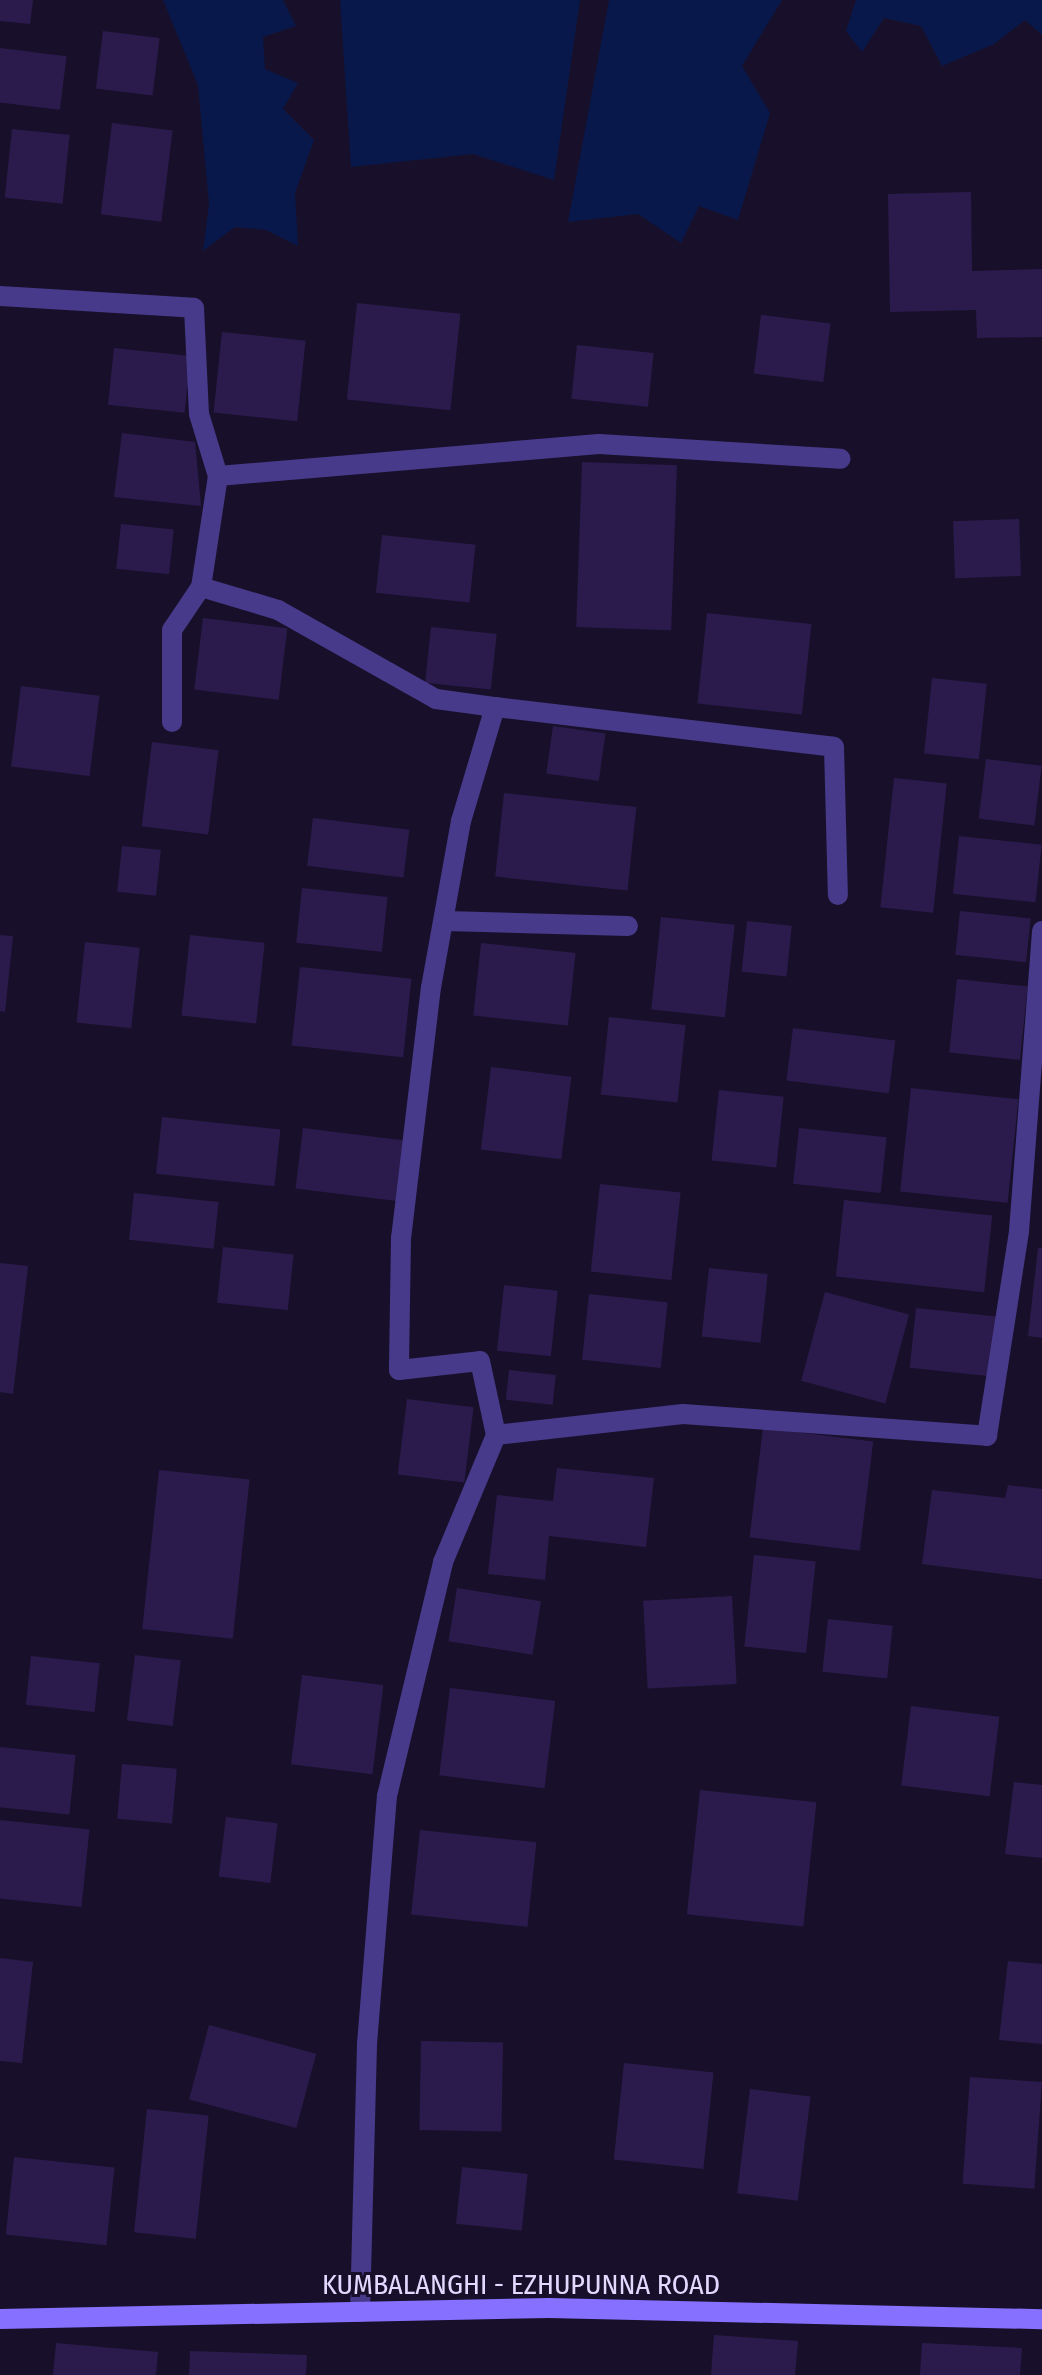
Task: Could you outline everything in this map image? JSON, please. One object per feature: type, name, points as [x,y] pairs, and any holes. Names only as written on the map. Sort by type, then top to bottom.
[{"type":"main road","name":"KUMBALANGHI - EZHUPUNNA ROAD","points":[[0,2319],[360,2312],[1042,2319]]},
{"type":"street","points":[[0,296],[194,308],[199,414],[218,476],[201,587],[172,630],[172,722]]},
{"type":"street","points":[[218,476],[599,444],[841,459]]},
{"type":"street","points":[[201,587],[278,610],[436,699],[834,747],[838,895]]},
{"type":"street","points":[[360,2312],[367,2044],[387,1796],[443,1562],[496,1435],[480,1361],[399,1370],[401,1238],[446,921],[461,821],[495,707]]},
{"type":"street","points":[[446,921],[628,926]]},
{"type":"street","points":[[496,1435],[683,1414],[987,1436],[1019,1231],[1042,931]]},
{"type":"shaded area","points":[[163,0],[283,0],[296,26],[263,37],[265,69],[298,83],[283,109],[314,140],[295,193],[298,246],[266,230],[235,227],[203,251],[209,204],[198,85]]},
{"type":"shaded area","points":[[340,0],[580,0],[554,180],[473,154],[351,167]]},
{"type":"shaded area","points":[[609,0],[782,0],[742,66],[770,113],[738,220],[699,206],[681,243],[638,214],[568,222]]},
{"type":"shaded area","points":[[856,0],[1042,0],[1042,35],[1025,20],[994,44],[942,66],[921,26],[884,18],[862,52],[846,31]]},
{"type":"building","points":[[0,0],[33,0],[30,24],[0,21]]},
{"type":"building","points":[[103,31],[160,38],[153,96],[96,89]]},
{"type":"building","points":[[0,48],[67,56],[60,110],[0,102]]},
{"type":"building","points":[[112,123],[173,130],[161,222],[101,214]]},
{"type":"building","points":[[12,129],[70,135],[62,204],[5,198]]},
{"type":"building","points":[[971,192],[972,271],[1042,269],[1042,337],[977,338],[976,310],[890,312],[888,194]]},
{"type":"building","points":[[357,303],[460,314],[450,410],[347,399]]},
{"type":"building","points":[[761,315],[830,324],[823,382],[754,374]]},
{"type":"building","points":[[222,332],[306,341],[297,421],[214,413]]},
{"type":"building","points":[[577,345],[654,353],[648,407],[571,399]]},
{"type":"building","points":[[114,348],[191,356],[185,413],[108,405]]},
{"type":"building","points":[[122,433],[195,442],[201,506],[114,497]]},
{"type":"building","points":[[582,462],[677,465],[671,630],[576,627]]},
{"type":"building","points":[[1019,519],[1021,576],[955,578],[953,521]]},
{"type":"building","points":[[121,524],[174,530],[169,574],[116,569]]},
{"type":"building","points":[[382,535],[475,545],[469,603],[376,593]]},
{"type":"building","points":[[707,613],[811,624],[802,714],[697,704]]},
{"type":"building","points":[[203,618],[287,628],[279,700],[194,689]]},
{"type":"building","points":[[431,627],[497,634],[491,690],[425,683]]},
{"type":"building","points":[[932,678],[987,684],[979,759],[924,754]]},
{"type":"building","points":[[21,686],[99,696],[90,776],[11,766]]},
{"type":"building","points":[[553,726],[605,733],[599,781],[546,774]]},
{"type":"building","points":[[152,742],[219,750],[208,835],[142,826]]},
{"type":"building","points":[[986,759],[1042,766],[1034,825],[979,819]]},
{"type":"building","points":[[894,778],[947,784],[933,913],[880,907]]},
{"type":"building","points":[[504,793],[636,807],[627,890],[495,877]]},
{"type":"building","points":[[313,818],[409,830],[403,877],[307,866]]},
{"type":"building","points":[[959,836],[1042,845],[1035,902],[953,894]]},
{"type":"building","points":[[122,846],[161,850],[156,896],[117,892]]},
{"type":"building","points":[[302,888],[388,897],[382,952],[296,943]]},
{"type":"building","points":[[960,911],[1031,918],[1026,962],[955,955]]},
{"type":"building","points":[[661,917],[735,925],[725,1017],[651,1009]]},
{"type":"building","points":[[747,921],[792,926],[786,976],[742,972]]},
{"type":"building","points":[[0,935],[13,936],[5,1012],[0,1011]]},
{"type":"building","points":[[190,935],[265,943],[256,1023],[182,1016]]},
{"type":"building","points":[[85,942],[140,948],[131,1028],[77,1023]]},
{"type":"building","points":[[481,943],[575,953],[568,1026],[473,1016]]},
{"type":"building","points":[[300,967],[411,979],[403,1057],[292,1046]]},
{"type":"building","points":[[957,979],[1028,986],[1020,1060],[949,1053]]},
{"type":"building","points":[[609,1017],[686,1025],[677,1103],[601,1095]]},
{"type":"building","points":[[793,1028],[895,1041],[889,1093],[787,1081]]},
{"type":"building","points":[[491,1067],[571,1077],[561,1159],[481,1149]]},
{"type":"building","points":[[911,1088],[1018,1099],[1008,1203],[900,1191]]},
{"type":"building","points":[[719,1090],[784,1097],[776,1167],[712,1161]]},
{"type":"building","points":[[162,1117],[280,1129],[274,1186],[156,1174]]},
{"type":"building","points":[[303,1128],[404,1140],[397,1201],[296,1189]]},
{"type":"building","points":[[799,1128],[887,1137],[881,1193],[793,1184]]},
{"type":"building","points":[[600,1184],[681,1192],[671,1280],[591,1272]]},
{"type":"building","points":[[134,1193],[219,1202],[214,1249],[129,1240]]},
{"type":"building","points":[[844,1200],[992,1216],[984,1292],[836,1277]]},
{"type":"building","points":[[223,1247],[294,1254],[288,1310],[217,1303]]},
{"type":"building","points":[[1038,1248],[1042,1248],[1042,1338],[1028,1336]]},
{"type":"building","points":[[0,1263],[28,1266],[13,1394],[0,1392]]},
{"type":"building","points":[[709,1268],[768,1274],[760,1343],[702,1337]]},
{"type":"building","points":[[504,1285],[558,1291],[551,1356],[497,1351]]},
{"type":"building","points":[[825,1292],[909,1315],[885,1403],[801,1381]]},
{"type":"building","points":[[589,1294],[668,1302],[661,1368],[582,1360]]},
{"type":"building","points":[[916,1308],[997,1316],[990,1376],[910,1368]]},
{"type":"building","points":[[509,1370],[556,1375],[553,1405],[506,1400]]},
{"type":"building","points":[[407,1399],[474,1407],[464,1483],[398,1474]]},
{"type":"building","points":[[763,1428],[873,1442],[860,1551],[750,1537]]},
{"type":"building","points":[[557,1468],[654,1478],[646,1547],[549,1536],[545,1580],[488,1574],[497,1495],[553,1501]]},
{"type":"building","points":[[159,1470],[250,1480],[233,1639],[142,1629]]},
{"type":"building","points":[[1008,1485],[1042,1489],[1042,1579],[922,1564],[932,1490],[1005,1498]]},
{"type":"building","points":[[754,1555],[816,1561],[806,1653],[744,1646]]},
{"type":"building","points":[[457,1588],[541,1601],[533,1655],[449,1641]]},
{"type":"building","points":[[732,1596],[737,1684],[648,1689],[643,1601]]},
{"type":"building","points":[[828,1619],[893,1626],[887,1679],[822,1672]]},
{"type":"building","points":[[135,1655],[181,1661],[173,1726],[127,1721]]},
{"type":"building","points":[[31,1656],[100,1663],[95,1712],[26,1705]]},
{"type":"building","points":[[302,1675],[383,1685],[372,1774],[291,1764]]},
{"type":"building","points":[[450,1688],[555,1701],[544,1788],[439,1775]]},
{"type":"building","points":[[911,1706],[999,1717],[990,1796],[901,1785]]},
{"type":"building","points":[[0,1747],[76,1755],[69,1815],[0,1807]]},
{"type":"building","points":[[122,1764],[177,1769],[172,1824],[117,1819]]},
{"type":"building","points":[[1014,1782],[1042,1785],[1042,1858],[1005,1854]]},
{"type":"building","points":[[700,1790],[816,1802],[803,1927],[687,1914]]},
{"type":"building","points":[[226,1817],[278,1823],[270,1883],[219,1877]]},
{"type":"building","points":[[0,1820],[90,1829],[81,1907],[0,1898]]},
{"type":"building","points":[[420,1830],[536,1842],[527,1927],[411,1915]]},
{"type":"building","points":[[0,1958],[33,1962],[22,2063],[0,2061]]},
{"type":"building","points":[[1008,1961],[1042,1964],[1042,2044],[999,2040]]},
{"type":"building","points":[[209,2025],[316,2054],[296,2128],[189,2099]]},
{"type":"building","points":[[421,2041],[503,2042],[501,2131],[419,2130]]},
{"type":"building","points":[[624,2063],[714,2072],[703,2169],[614,2159]]},
{"type":"building","points":[[970,2077],[1042,2082],[1034,2189],[963,2184]]},
{"type":"building","points":[[750,2089],[811,2096],[798,2201],[737,2193]]},
{"type":"building","points":[[147,2109],[209,2115],[196,2239],[134,2232]]},
{"type":"building","points":[[14,2157],[114,2168],[106,2245],[6,2235]]},
{"type":"building","points":[[462,2167],[528,2174],[522,2231],[456,2224]]},
{"type":"building","points":[[714,2335],[798,2341],[795,2375],[711,2375]]},
{"type":"building","points":[[56,2343],[158,2352],[156,2375],[53,2375]]},
{"type":"building","points":[[922,2343],[1022,2348],[1020,2375],[920,2375]]},
{"type":"building","points":[[190,2351],[307,2355],[306,2375],[189,2375]]}]
